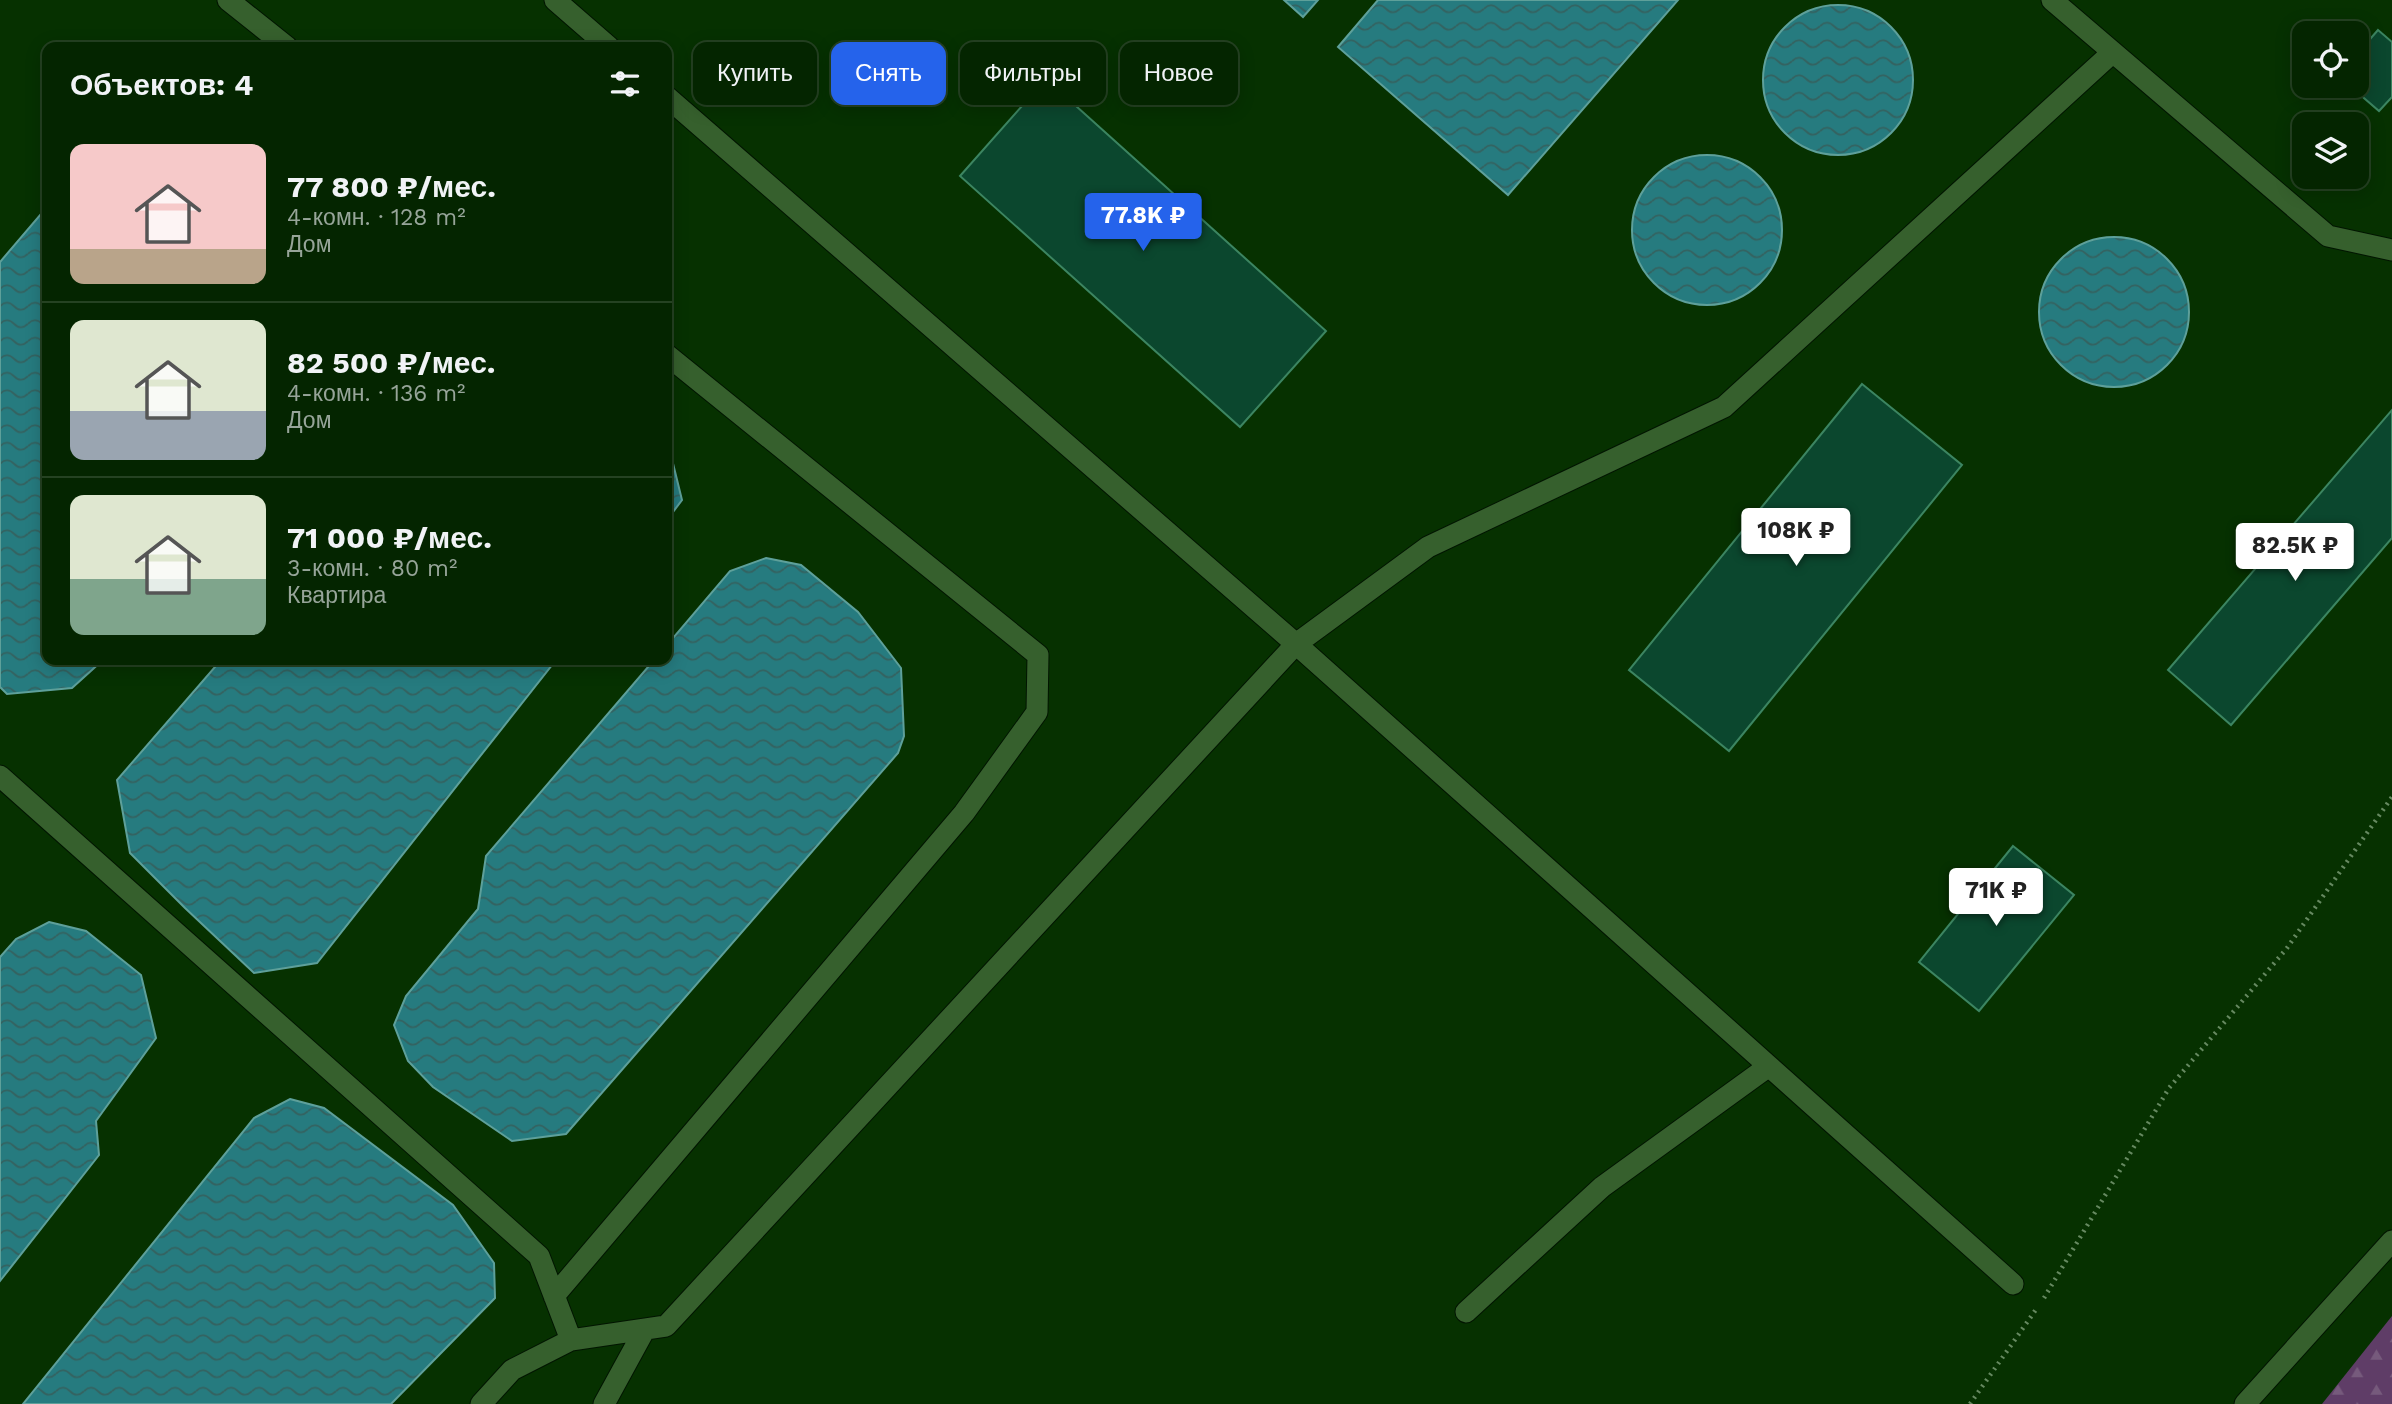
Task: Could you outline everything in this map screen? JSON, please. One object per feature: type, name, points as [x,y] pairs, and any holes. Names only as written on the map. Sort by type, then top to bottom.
[{"type":"street","points":[[228,0],[281,42]]},
{"type":"street","points":[[555,0],[603,42]]},
{"type":"street","points":[[2052,0],[2328,236],[2392,250]]},
{"type":"street","points":[[481,1404],[512,1370],[571,1340],[666,1326],[1296,644],[1428,547],[1724,407],[2113,52]]},
{"type":"street","points":[[672,101],[1296,644],[2013,1284]]},
{"type":"street","points":[[554,1296],[964,813],[1037,712],[1038,655],[672,359]]},
{"type":"street","points":[[0,776],[539,1256],[571,1340]]},
{"type":"street","points":[[1466,1312],[1602,1188],[1769,1066]]},
{"type":"street","points":[[2245,1404],[2392,1241]]},
{"type":"street","points":[[604,1404],[645,1329]]},
{"type":"path","points":[[1970,1404],[2047,1294],[2169,1088],[2287,948],[2392,797]]},
{"type":"green space","points":[[2392,1316],[2392,1404],[2322,1404]]},
{"type":"water","points":[[1284,0],[1318,0],[1303,17]]},
{"type":"water","points":[[1378,0],[1678,0],[1508,195],[1338,47]]},
{"type":"water","points":[[1838,5],[1867,10],[1891,27],[1908,51],[1913,80],[1908,109],[1891,133],[1867,150],[1838,155],[1809,150],[1785,133],[1768,109],[1763,80],[1768,51],[1785,27],[1809,10]]},
{"type":"water","points":[[1707,155],[1736,160],[1760,177],[1777,201],[1782,230],[1777,259],[1760,283],[1736,300],[1707,305],[1678,300],[1654,283],[1637,259],[1632,230],[1637,201],[1654,177],[1678,160]]},
{"type":"water","points":[[42,213],[42,665],[97,665],[72,688],[7,694],[0,687],[0,262]]},
{"type":"water","points":[[2114,237],[2143,242],[2167,259],[2184,283],[2189,312],[2184,341],[2167,365],[2143,382],[2114,387],[2085,382],[2061,365],[2044,341],[2039,312],[2044,283],[2061,259],[2085,242]]},
{"type":"water","points":[[672,459],[682,500],[672,513]]},
{"type":"water","points":[[766,558],[801,565],[858,612],[901,668],[904,736],[898,753],[566,1134],[512,1141],[433,1087],[408,1061],[394,1025],[406,996],[478,909],[486,856],[650,665],[672,665],[672,639],[730,571]]},
{"type":"water","points":[[217,665],[552,665],[317,963],[254,973],[130,853],[117,780]]},
{"type":"water","points":[[49,922],[86,931],[141,975],[156,1038],[96,1121],[99,1155],[0,1281],[0,957],[16,939]]},
{"type":"water","points":[[290,1099],[324,1108],[453,1205],[494,1263],[495,1298],[391,1404],[23,1404],[254,1118]]},
{"type":"building","points":[[2378,30],[2392,42],[2392,97],[2379,111],[2364,98],[2369,98],[2369,40]]},
{"type":"building","points":[[1023,105],[1075,105],[1326,331],[1240,427],[960,176]]},
{"type":"building","points":[[1862,384],[1962,465],[1729,751],[1629,670]]},
{"type":"building","points":[[2392,410],[2392,538],[2231,725],[2168,670]]},
{"type":"building","points":[[2013,846],[2074,895],[1979,1011],[1919,962]]}]
